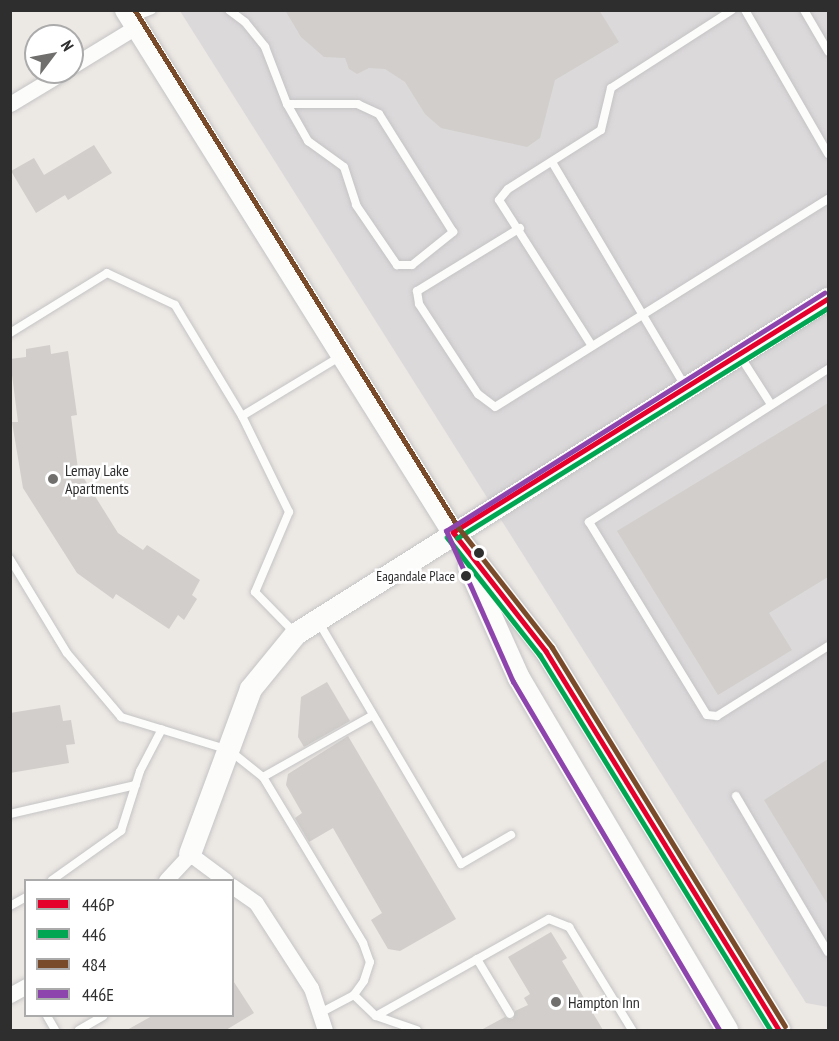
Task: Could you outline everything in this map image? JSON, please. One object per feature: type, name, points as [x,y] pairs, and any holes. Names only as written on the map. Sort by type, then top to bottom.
[{"type":"main road","points":[[131,18],[453,532],[546,651],[779,1030]]},
{"type":"main road","points":[[190,854],[251,689],[296,634],[453,532],[828,299]]},
{"type":"main road","points":[[453,532],[519,678],[727,1030]]},
{"type":"street","points":[[84,56],[131,18]]},
{"type":"street","points":[[10,104],[43,84]]},
{"type":"street","points":[[167,879],[190,854],[224,879]]},
{"type":"street","points":[[234,887],[256,903],[311,988],[325,1030]]},
{"type":"street","points":[[10,995],[24,987]]},
{"type":"lane","points":[[131,18],[152,10]]},
{"type":"lane","points":[[229,10],[245,22],[265,47],[287,104],[308,141],[344,167],[356,205],[397,265],[412,265],[453,232],[379,114],[358,104],[287,104]]},
{"type":"lane","points":[[592,346],[520,228],[499,200],[508,189],[601,130],[611,88],[732,10]]},
{"type":"lane","points":[[746,10],[828,154]]},
{"type":"lane","points":[[804,10],[828,51]]},
{"type":"lane","points":[[552,162],[686,387]]},
{"type":"lane","points":[[520,228],[417,291],[419,304],[478,394],[495,407],[828,199]]},
{"type":"lane","points":[[10,333],[107,273],[175,305],[242,416],[289,512],[255,592],[296,634]]},
{"type":"lane","points":[[739,354],[770,403]]},
{"type":"lane","points":[[242,416],[343,356]]},
{"type":"lane","points":[[828,369],[770,403],[590,518],[589,526],[707,715],[717,716],[828,646]]},
{"type":"lane","points":[[10,559],[67,653],[121,717],[229,750],[263,777],[368,953],[369,971],[354,995],[320,1013]]},
{"type":"lane","points":[[317,620],[461,864],[512,835]]},
{"type":"lane","points":[[263,777],[373,715]]},
{"type":"lane","points":[[53,879],[121,831],[136,785],[162,729]]},
{"type":"lane","points":[[10,814],[136,785]]},
{"type":"lane","points":[[736,796],[828,952]]},
{"type":"lane","points":[[10,906],[24,898]]},
{"type":"lane","points":[[376,1016],[549,919],[569,927],[632,1030]]},
{"type":"lane","points":[[477,960],[510,1014]]},
{"type":"lane","points":[[354,995],[376,1016],[417,1030]]},
{"type":"lane","points":[[79,1030],[101,1017]]},
{"type":"shaded area","points":[[180,11],[828,11],[828,1007],[806,1003]]},
{"type":"building","points":[[285,10],[599,10],[619,42],[555,80],[540,138],[527,147],[441,128],[425,114],[405,82],[385,69],[369,68],[357,74],[349,69],[345,58],[324,57],[301,37]]},
{"type":"building","points":[[94,145],[112,173],[68,200],[65,195],[36,213],[11,171],[34,158],[44,175]]},
{"type":"building","name":"Lemay Lake Apartments","points":[[50,345],[51,354],[68,351],[77,415],[71,416],[78,469],[118,533],[143,550],[147,545],[200,580],[192,595],[197,599],[184,620],[178,615],[169,629],[116,594],[113,599],[77,573],[23,488],[12,422],[18,422],[10,359],[26,357],[26,349]]},
{"type":"building","points":[[828,403],[828,577],[769,613],[792,650],[718,695],[617,531]]},
{"type":"building","points":[[327,682],[350,721],[304,747],[298,737],[301,697]]},
{"type":"building","points":[[60,705],[63,721],[71,720],[75,744],[66,745],[69,763],[10,773],[10,713]]},
{"type":"building","points":[[348,736],[456,919],[400,951],[388,949],[371,920],[382,913],[333,828],[309,842],[295,818],[302,813],[286,785],[288,774]]},
{"type":"building","points":[[828,759],[828,905],[764,800]]},
{"type":"building","points":[[551,932],[567,958],[562,961],[603,1030],[481,1030],[505,1017],[513,1019],[515,1011],[528,1005],[524,998],[530,994],[508,957]]},
{"type":"building","points":[[234,982],[254,1013],[226,1030],[127,1030],[150,1017],[234,1017]]},
{"type":"transit line","name":"484","points":[[135,10],[459,528],[552,647],[785,1026]]},
{"type":"transit line","name":"446E","points":[[719,1030],[513,682],[446,531],[824,293]]},
{"type":"transit line","name":"446P","points":[[453,532],[828,299]]},
{"type":"transit line","name":"446","points":[[457,538],[828,308]]},
{"type":"transit line","name":"446P","points":[[453,532],[546,651],[779,1030]]},
{"type":"transit line","name":"446","points":[[447,537],[540,655],[771,1030]]},
{"type":"place","name":"Lemay Lake Apartments","points":[[53,479]]},
{"type":"place","name":"Eagandale Place","points":[[466,576]]},
{"type":"place","name":"Hampton Inn","points":[[556,1002]]}]
